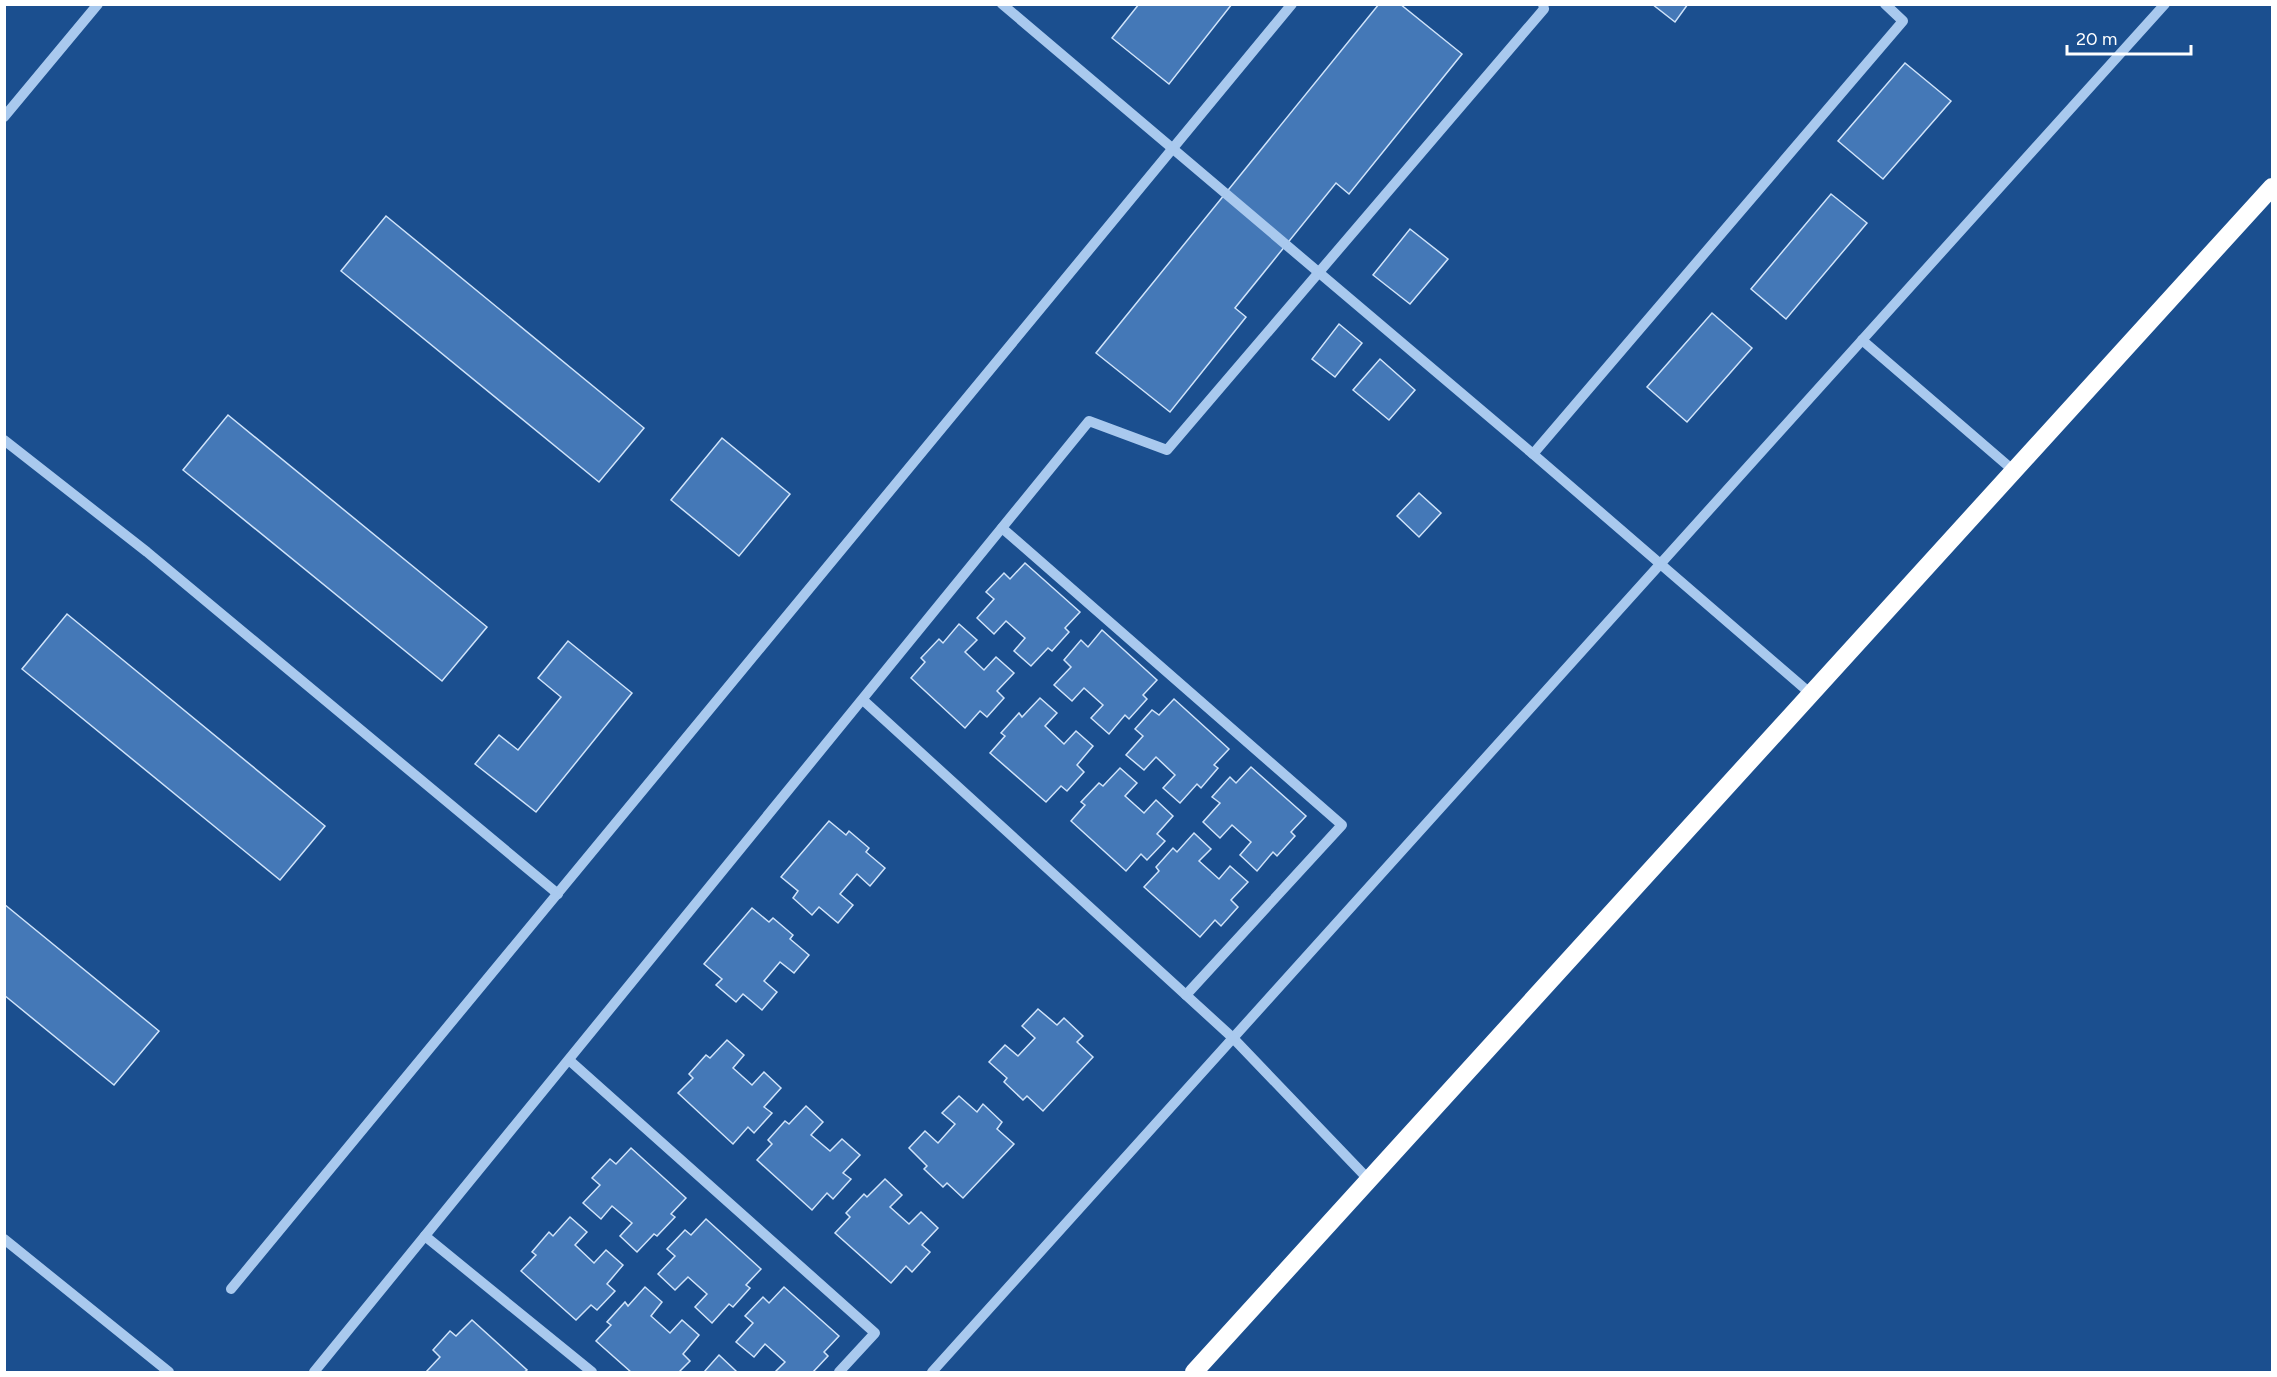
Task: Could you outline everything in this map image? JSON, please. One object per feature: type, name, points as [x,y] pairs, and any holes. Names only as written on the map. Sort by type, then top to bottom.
[{"type":"highway","points":[[1194,1372],[2272,187]]},
{"type":"street","points":[[4,117],[98,4]]},
{"type":"street","points":[[1002,4],[1533,454],[1811,694]]},
{"type":"street","points":[[231,1289],[1292,4]]},
{"type":"street","points":[[314,1372],[1089,421],[1167,450],[1544,9],[1543,4]]},
{"type":"street","points":[[1533,454],[1903,21],[1885,4]]},
{"type":"street","points":[[932,1372],[2165,4]]},
{"type":"street","points":[[1862,340],[2014,471]]},
{"type":"street","points":[[4,440],[147,552],[558,894]]},
{"type":"street","points":[[1002,528],[1342,825],[1186,994]]},
{"type":"street","points":[[863,700],[1233,1038],[1368,1180]]},
{"type":"street","points":[[568,1060],[875,1333],[838,1372]]},
{"type":"street","points":[[425,1236],[592,1372]]},
{"type":"street","points":[[4,1239],[170,1372]]},
{"type":"building","points":[[1139,4],[1232,4],[1169,84],[1112,38]]},
{"type":"building","points":[[1379,4],[1400,4],[1462,54],[1349,194],[1336,183],[1235,308],[1246,317],[1170,412],[1096,353]]},
{"type":"building","points":[[1652,4],[1688,4],[1675,22]]},
{"type":"building","points":[[1905,63],[1951,101],[1883,179],[1838,141]]},
{"type":"building","points":[[1831,194],[1867,223],[1786,319],[1751,289]]},
{"type":"building","points":[[386,216],[644,428],[599,482],[341,271]]},
{"type":"building","points":[[1410,229],[1448,259],[1410,304],[1373,275]]},
{"type":"building","points":[[1712,313],[1752,348],[1687,422],[1647,387]]},
{"type":"building","points":[[1339,324],[1362,343],[1335,377],[1312,359]]},
{"type":"building","points":[[1380,359],[1415,390],[1389,420],[1353,390]]},
{"type":"building","points":[[228,415],[487,627],[442,681],[183,470]]},
{"type":"building","points":[[722,438],[790,494],[739,556],[671,500]]},
{"type":"building","points":[[1419,493],[1441,513],[1419,537],[1397,516]]},
{"type":"building","points":[[1025,563],[1080,612],[1065,628],[1069,632],[1052,651],[1048,648],[1031,666],[1014,651],[1025,638],[1006,621],[994,634],[977,618],[994,599],[986,592],[1004,573],[1010,579]]},
{"type":"building","points":[[67,614],[325,826],[280,880],[22,669]]},
{"type":"building","points":[[959,624],[977,640],[965,652],[984,670],[996,657],[1014,673],[997,691],[1004,698],[987,717],[980,711],[965,728],[911,678],[925,662],[921,658],[939,639],[943,643]]},
{"type":"building","points":[[1102,630],[1157,680],[1143,695],[1147,699],[1129,719],[1125,715],[1109,734],[1091,718],[1103,705],[1084,688],[1072,701],[1054,685],[1071,667],[1064,660],[1081,640],[1088,647]]},
{"type":"building","points":[[568,641],[632,693],[536,812],[475,764],[499,735],[518,750],[561,697],[538,678]]},
{"type":"building","points":[[1040,698],[1057,713],[1045,726],[1064,744],[1076,731],[1093,746],[1077,765],[1084,772],[1067,791],[1061,786],[1046,802],[990,753],[1005,736],[1001,733],[1019,713],[1022,717]]},
{"type":"building","points":[[1174,699],[1229,749],[1214,765],[1218,768],[1201,788],[1197,784],[1180,803],[1163,788],[1175,775],[1156,757],[1144,770],[1126,755],[1143,736],[1135,729],[1152,710],[1159,715]]},
{"type":"building","points":[[1251,767],[1306,816],[1291,832],[1295,836],[1277,856],[1273,852],[1257,871],[1240,855],[1251,842],[1232,825],[1220,838],[1203,822],[1220,803],[1212,797],[1230,777],[1236,783]]},
{"type":"building","points":[[1120,768],[1137,783],[1125,796],[1144,813],[1156,800],[1173,816],[1157,834],[1165,841],[1147,860],[1141,854],[1126,871],[1071,821],[1085,805],[1081,802],[1099,783],[1103,786]]},
{"type":"building","points":[[829,821],[846,835],[849,831],[869,848],[866,852],[885,868],[870,886],[857,874],[840,894],[853,905],[838,923],[819,907],[812,915],[793,898],[798,891],[781,877]]},
{"type":"building","points":[[1194,833],[1211,849],[1199,861],[1219,879],[1230,866],[1248,882],[1231,900],[1238,907],[1221,926],[1215,920],[1200,937],[1144,887],[1159,871],[1156,867],[1173,848],[1177,852]]},
{"type":"building","points":[[4,904],[159,1031],[114,1085],[4,995]]},
{"type":"building","points":[[752,908],[769,922],[773,918],[793,935],[790,939],[809,955],[794,973],[780,962],[764,981],[777,992],[762,1010],[743,994],[736,1002],[716,985],[722,979],[704,964]]},
{"type":"building","points":[[1038,1009],[1057,1025],[1064,1018],[1083,1036],[1077,1042],[1093,1057],[1043,1111],[1027,1096],[1023,1100],[1004,1082],[1007,1078],[989,1062],[1005,1045],[1018,1056],[1035,1038],[1022,1026]]},
{"type":"building","points":[[727,1040],[744,1055],[733,1068],[752,1085],[764,1072],[781,1088],[764,1107],[772,1113],[754,1133],[748,1127],[733,1144],[678,1093],[693,1078],[689,1074],[706,1055],[710,1058]]},
{"type":"building","points":[[959,1096],[977,1112],[983,1104],[1002,1122],[997,1129],[1014,1144],[963,1198],[947,1183],[943,1187],[924,1169],[927,1166],[909,1148],[925,1131],[938,1143],[955,1124],[942,1113]]},
{"type":"building","points":[[806,1106],[823,1122],[811,1135],[830,1151],[842,1139],[860,1155],[843,1173],[851,1179],[833,1199],[827,1193],[812,1210],[757,1160],[772,1144],[768,1140],[785,1121],[789,1124]]},
{"type":"building","points":[[631,1148],[686,1198],[671,1214],[675,1217],[637,1252],[620,1236],[632,1223],[612,1206],[601,1219],[583,1203],[600,1185],[592,1178],[610,1159],[616,1164]]},
{"type":"building","points":[[885,1179],[902,1195],[890,1207],[909,1224],[921,1212],[938,1228],[922,1245],[930,1252],[912,1272],[906,1266],[891,1283],[835,1233],[850,1217],[846,1213],[864,1194],[867,1197]]},
{"type":"building","points":[[570,1217],[587,1232],[575,1245],[594,1263],[606,1250],[623,1265],[607,1284],[615,1291],[597,1310],[591,1305],[576,1320],[521,1271],[536,1255],[532,1252],[549,1232],[553,1236]]},
{"type":"building","points":[[706,1219],[761,1269],[746,1285],[750,1288],[733,1307],[729,1304],[712,1323],[695,1307],[707,1294],[688,1277],[675,1290],[658,1274],[675,1256],[667,1249],[685,1230],[691,1235]]},
{"type":"building","points":[[645,1287],[662,1302],[651,1316],[670,1333],[682,1320],[699,1335],[683,1354],[690,1361],[679,1372],[631,1372],[596,1341],[611,1325],[607,1322],[625,1302],[628,1306]]},
{"type":"building","points":[[784,1287],[839,1336],[824,1352],[828,1356],[813,1372],[775,1372],[785,1362],[765,1344],[754,1357],[736,1342],[753,1323],[745,1316],[763,1297],[769,1303]]},
{"type":"building","points":[[472,1320],[527,1370],[524,1372],[426,1372],[440,1357],[433,1350],[450,1331],[456,1336]]},
{"type":"building","points":[[719,1355],[736,1371],[735,1372],[704,1372]]}]
